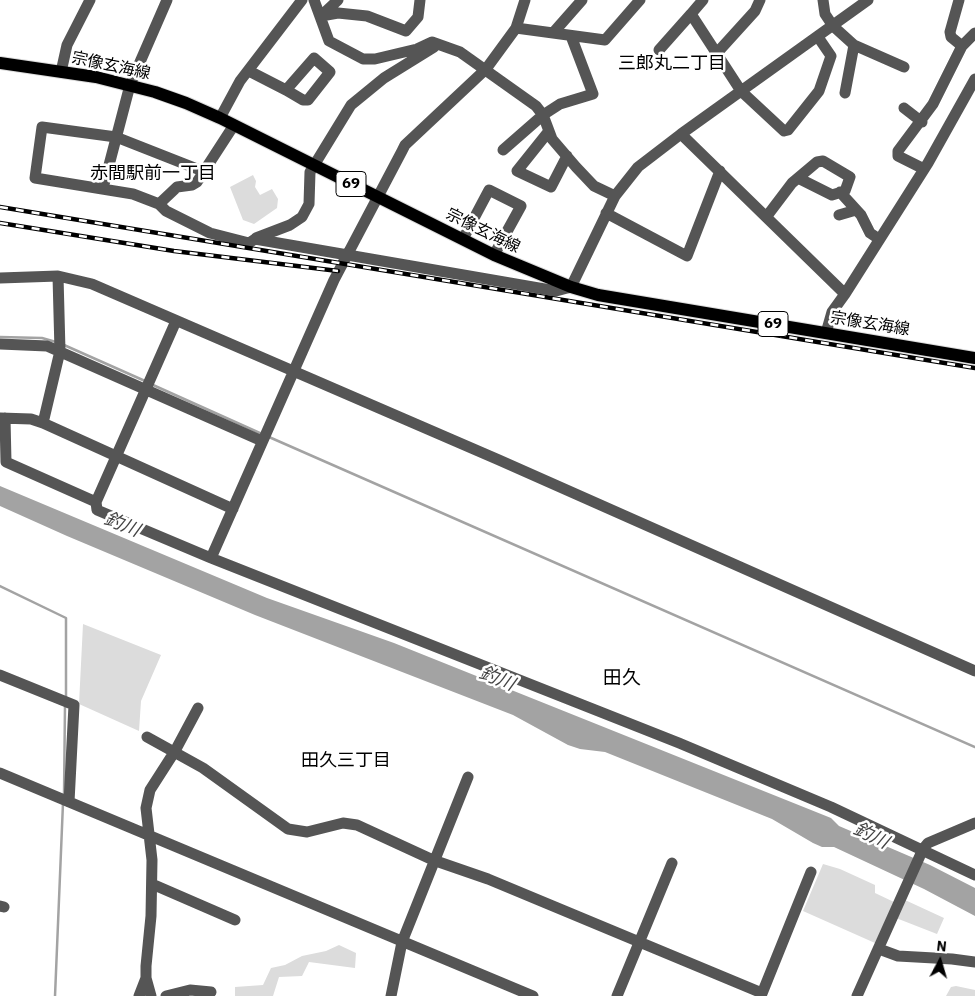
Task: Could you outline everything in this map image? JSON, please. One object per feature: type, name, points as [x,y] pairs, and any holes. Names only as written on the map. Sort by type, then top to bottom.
[{"type":"main road","name":"宗像玄海線","points":[[0,63],[130,85],[170,98],[220,118],[494,255],[572,288],[975,358]]},
{"type":"street","points":[[61,72],[67,45],[90,0]]},
{"type":"street","points":[[104,188],[130,85],[168,0]]},
{"type":"street","points":[[220,118],[240,81],[302,0]]},
{"type":"street","points":[[314,0],[321,16],[323,30],[329,41],[363,59],[375,59],[417,49],[432,42],[460,52],[536,106],[543,115],[552,139],[566,156],[594,186],[615,196]]},
{"type":"street","points":[[321,16],[338,0]]},
{"type":"street","points":[[321,16],[338,13],[367,16],[406,31],[418,17],[420,0]]},
{"type":"street","points":[[211,558],[294,370],[348,255],[405,145],[486,69],[516,28],[524,0]]},
{"type":"street","points":[[553,33],[582,0]]},
{"type":"street","points":[[516,28],[605,40],[640,0]]},
{"type":"street","points":[[659,50],[703,0]]},
{"type":"street","points":[[716,54],[755,11],[760,0]]},
{"type":"street","points":[[823,0],[825,14],[833,26],[854,45],[904,67]]},
{"type":"street","points":[[255,239],[556,291],[572,288],[615,196],[638,167],[868,0]]},
{"type":"street","points":[[959,0],[950,32],[951,37],[962,46]]},
{"type":"street","points":[[691,14],[741,91],[784,131],[788,130],[819,91],[832,56],[818,37]]},
{"type":"street","points":[[924,169],[898,156],[898,151],[922,122],[962,46],[975,33]]},
{"type":"street","points":[[503,150],[543,115],[560,104],[593,94],[571,36]]},
{"type":"street","points":[[205,172],[116,137],[42,127],[35,178],[133,194],[159,204],[166,211],[210,233],[249,243],[290,225],[302,217],[309,204],[310,172],[351,105],[384,78],[438,44]]},
{"type":"street","points":[[845,94],[854,45]]},
{"type":"street","points":[[249,71],[286,90]]},
{"type":"street","points":[[826,333],[832,312],[924,169],[975,79]]},
{"type":"street","points":[[904,108],[922,122]]},
{"type":"street","points":[[159,204],[178,187],[197,182],[234,125]]},
{"type":"street","points":[[549,131],[517,171],[550,187],[566,156]]},
{"type":"street","points":[[681,134],[845,294]]},
{"type":"street","points":[[767,216],[798,178],[817,162],[823,161],[850,177],[846,191],[832,195],[798,178]]},
{"type":"street","points":[[606,213],[687,256],[720,171]]},
{"type":"street","points":[[463,239],[489,190],[521,206],[494,255]]},
{"type":"street","points":[[840,192],[856,210],[870,234],[880,239]]},
{"type":"street","points":[[839,215],[856,210]]},
{"type":"street","points":[[0,278],[58,276],[92,284],[294,370],[975,671]]},
{"type":"street","points":[[43,423],[60,352],[58,276]]},
{"type":"street","points":[[176,321],[96,502],[97,510],[211,558],[679,743],[975,875]]},
{"type":"street","points":[[0,344],[47,346],[262,441]]},
{"type":"street","points":[[96,502],[6,462],[2,418],[31,419],[43,423],[233,509]]},
{"type":"street","points":[[0,675],[74,705],[70,802]]},
{"type":"street","points":[[139,996],[146,978],[152,884],[152,860],[146,808],[150,790],[175,751],[198,708]]},
{"type":"street","points":[[147,737],[175,751],[235,789],[288,828],[307,832],[343,823],[357,825],[433,860],[488,879],[762,994],[811,872]]},
{"type":"street","points":[[0,773],[402,942],[506,991],[534,996]]},
{"type":"street","points":[[391,996],[402,942],[433,860],[468,778]]},
{"type":"street","points":[[857,996],[922,851],[928,843],[975,823]]},
{"type":"street","points":[[617,996],[672,863]]},
{"type":"street","points":[[152,884],[235,920]]},
{"type":"street","points":[[879,949],[898,956],[975,962]]},
{"type":"street","points":[[146,978],[151,996]]},
{"type":"street","points":[[166,996],[190,990],[211,992]]},
{"type":"shaded area","points":[[253,175],[256,181],[255,187],[260,195],[272,189],[278,199],[277,208],[254,224],[243,220],[230,187]]},
{"type":"shaded area","points":[[0,486],[267,598],[394,643],[831,818],[839,826],[930,865],[975,888],[975,916],[924,889],[834,847],[822,847],[813,843],[772,819],[605,752],[580,749],[568,745],[513,715],[255,615],[67,536],[0,506]]},
{"type":"shaded area","points":[[83,624],[161,655],[141,701],[139,731],[79,704]]},
{"type":"shaded area","points":[[823,864],[840,869],[875,885],[875,893],[894,902],[875,943],[803,911]]},
{"type":"shaded area","points":[[905,900],[944,918],[937,934],[896,918]]},
{"type":"shaded area","points":[[339,945],[356,953],[355,968],[309,962],[302,976],[279,977],[273,996],[235,996],[235,987],[263,985],[271,968],[285,965],[302,956],[326,951]]},
{"type":"shaded area","points":[[956,986],[975,990],[975,996],[946,996],[951,987]]},
{"type":"waterway","points":[[0,337],[42,338],[56,342]]},
{"type":"waterway","points":[[64,345],[145,381]]},
{"type":"waterway","points":[[153,385],[262,434]]},
{"type":"waterway","points":[[269,437],[975,747]]},
{"type":"waterway","points":[[0,586],[66,618],[66,697]]},
{"type":"waterway","points":[[64,795],[65,705]]},
{"type":"waterway","points":[[55,996],[63,803]]},
{"type":"railway","points":[[0,207],[975,368]]},
{"type":"railway","points":[[0,223],[174,251],[338,271]]},
{"type":"district","name":"三郎丸二丁目","points":[[672,64]]},
{"type":"district","name":"赤間駅前一丁目","points":[[153,174]]},
{"type":"district","name":"田久","points":[[622,679]]},
{"type":"district","name":"田久三丁目","points":[[346,761]]},
{"type":"water label","name":"釣川","points":[[122,525]]},
{"type":"water label","name":"釣川","points":[[497,679]]},
{"type":"water label","name":"釣川","points":[[871,836]]}]
